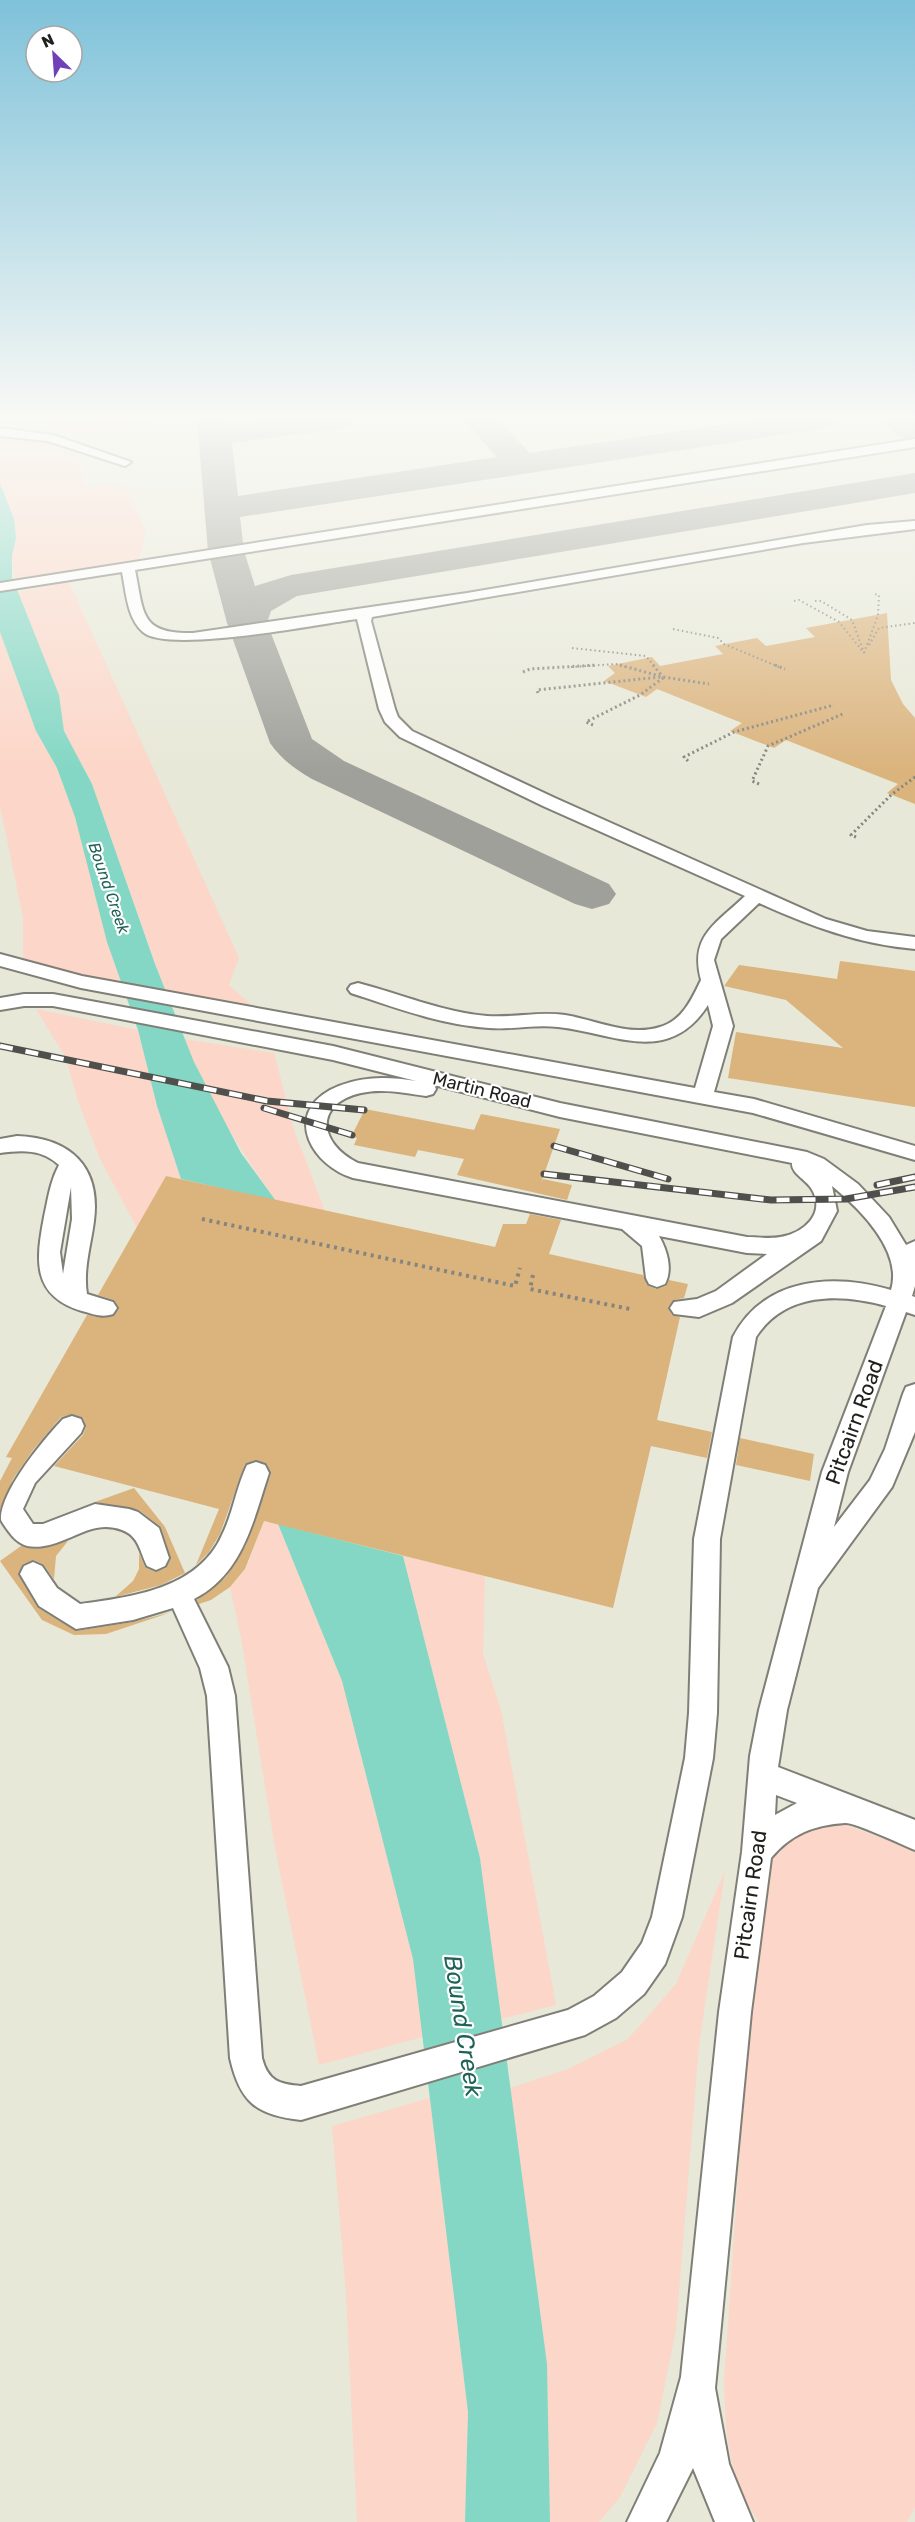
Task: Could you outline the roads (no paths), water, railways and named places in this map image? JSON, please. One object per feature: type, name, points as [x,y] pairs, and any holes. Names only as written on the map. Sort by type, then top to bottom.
[{"type":"street","points":[[0,587],[320,537]]},
{"type":"street","points":[[128,567],[144,625],[154,633],[164,636],[192,636],[365,614],[815,537]]},
{"type":"street","points":[[365,614],[364,621],[387,709],[391,719],[406,734],[549,802],[757,895],[853,935],[884,941],[915,943]]},
{"type":"street","points":[[704,1096],[723,1026],[705,960],[712,937],[757,895]]},
{"type":"street","points":[[0,960],[24,969],[81,982],[776,1111],[915,1153]]},
{"type":"street","points":[[358,990],[422,1009],[485,1021],[556,1020],[642,1037],[661,1034],[680,1026],[697,1011],[711,980]]},
{"type":"street","name":"Martin Road","points":[[0,1004],[24,1000],[53,1000],[355,1058],[592,1117],[770,1150],[819,1165],[844,1184],[893,1240],[906,1277]]},
{"type":"street","points":[[592,1117],[379,1084],[348,1090],[332,1099],[318,1117],[316,1138],[328,1157],[353,1170],[758,1246],[788,1244],[813,1235]]},
{"type":"street","points":[[0,1146],[20,1143],[40,1144],[58,1151],[71,1163],[74,1179],[62,1275],[71,1295],[105,1308]]},
{"type":"street","points":[[682,1308],[699,1308],[724,1297],[813,1235],[825,1220],[828,1206],[824,1190],[808,1170],[791,1159],[770,1150]]},
{"type":"street","points":[[623,1220],[643,1233],[655,1246],[658,1254],[657,1278]]},
{"type":"street","name":"Pitcairn Road","points":[[646,2522],[678,2458],[699,2377],[735,2012],[757,1852],[764,1756],[773,1710],[835,1472],[907,1304],[906,1277],[915,1249]]},
{"type":"street","points":[[186,1608],[214,1667],[221,1696],[249,2073],[254,2084],[263,2094],[275,2100],[301,2103],[574,2024],[598,2012],[620,1996],[654,1953],[668,1917],[702,1735],[709,1523],[740,1351],[746,1332],[759,1317],[779,1302],[811,1289],[836,1287],[907,1304]]},
{"type":"street","points":[[804,1587],[879,1487],[897,1449],[915,1394]]},
{"type":"street","points":[[72,1426],[26,1476],[9,1510],[26,1535],[44,1535],[95,1515],[129,1520],[150,1536],[156,1558]]},
{"type":"street","points":[[33,1574],[48,1597],[76,1617],[112,1612],[176,1595],[196,1584],[217,1566],[231,1544],[256,1473]]},
{"type":"street","points":[[764,1776],[915,1835]]},
{"type":"street","points":[[757,1852],[778,1829],[804,1815],[817,1810],[848,1810]]},
{"type":"street","points":[[699,2377],[710,2464],[734,2522]]},
{"type":"water","name":"Bound Creek","points":[[0,537],[16,537],[12,555],[12,577],[59,695],[64,731],[92,784],[155,964],[194,1062],[241,1153],[276,1201],[181,1179],[157,1106],[138,1030],[107,942],[75,817],[57,768],[36,731],[0,632]]},
{"type":"water","name":"Bound Creek","points":[[278,1524],[403,1556],[480,1858],[547,2364],[550,2522],[465,2522],[468,2412],[413,1959],[342,1681]]},
{"type":"railway","points":[[0,1046],[267,1101],[364,1110]]},
{"type":"railway","points":[[264,1108],[352,1135]]},
{"type":"railway","points":[[554,1146],[668,1179]]},
{"type":"railway","points":[[544,1174],[771,1200],[846,1199],[915,1187]]},
{"type":"railway","points":[[877,1185],[915,1177]]}]
